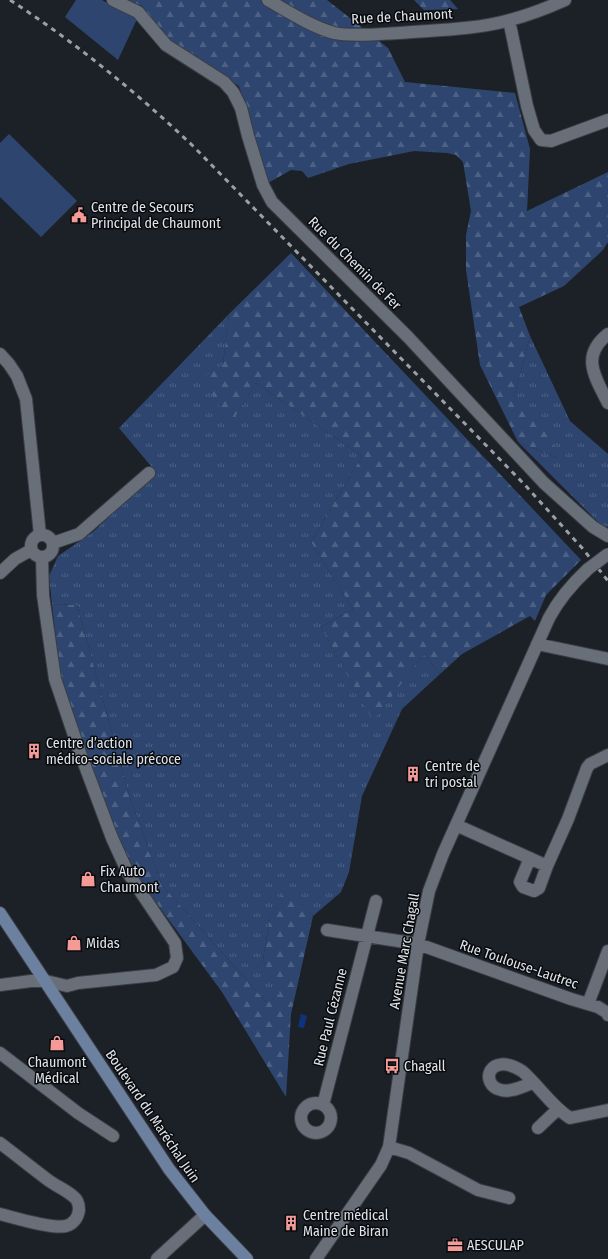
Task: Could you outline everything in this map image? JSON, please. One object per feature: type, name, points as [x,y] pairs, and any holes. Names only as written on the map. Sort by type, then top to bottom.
[{"type":"street","name":"Rue du Chemin de Fer","points":[[113,0],[138,12],[166,44],[224,82],[233,92],[241,108],[263,185],[272,202],[408,336],[544,483],[593,527],[608,536]]},
{"type":"street","name":"Rue de Chaumont","points":[[268,0],[300,18],[323,29],[339,34],[416,32],[466,27],[509,20],[544,10],[565,0]]},
{"type":"street","points":[[509,20],[527,106],[534,130],[541,140],[551,141],[608,120]]},
{"type":"street","points":[[608,334],[601,339],[596,346],[591,363],[608,403]]},
{"type":"street","points":[[0,354],[17,376],[26,398],[40,535]]},
{"type":"street","points":[[53,543],[79,534],[149,473]]},
{"type":"street","points":[[40,535],[48,537],[53,543],[50,553],[45,557],[36,555],[31,550],[32,541],[40,535]]},
{"type":"street","points":[[0,572],[15,559],[31,550]]},
{"type":"street","name":"Avenue Marc Chagall","points":[[316,1259],[381,1165],[389,1147],[418,944],[430,891],[443,854],[537,644],[560,598],[579,578],[608,554]]},
{"type":"street","points":[[0,985],[31,981],[46,981],[67,986],[78,982],[156,975],[173,967],[177,958],[174,943],[128,873],[112,838],[79,750],[55,679],[43,595],[42,557]]},
{"type":"street","points":[[537,644],[608,659]]},
{"type":"street","points":[[530,858],[520,882],[523,887],[534,891],[539,888],[568,819],[587,768],[590,764],[608,755]]},
{"type":"street","points":[[456,825],[548,866]]},
{"type":"street","name":"Rue Paul Cézanne","points":[[323,1104],[376,901]]},
{"type":"street","name":"Boulevard du Maréchal Juin","points":[[0,913],[169,1169],[205,1215],[247,1259]]},
{"type":"street","name":"Rue Toulouse-Lautrec","points":[[327,930],[418,944],[598,1005],[608,1015]]},
{"type":"street","points":[[598,1005],[608,951]]},
{"type":"street","points":[[0,1053],[78,1113],[113,1136]]},
{"type":"street","points":[[533,1083],[558,1109],[570,1118],[608,1110]]},
{"type":"street","points":[[538,1128],[558,1109]]},
{"type":"street","points":[[0,1142],[48,1180],[75,1197],[79,1210],[74,1222],[61,1226],[46,1225],[0,1214]]},
{"type":"street","points":[[389,1147],[409,1153],[478,1190],[509,1198]]},
{"type":"street","points":[[157,1259],[205,1215]]},
{"type":"green space","points":[[76,0],[102,0],[137,19],[118,60],[65,17]]},
{"type":"green space","points":[[127,0],[327,0],[388,48],[405,82],[515,93],[530,149],[527,211],[608,172],[608,242],[603,250],[564,286],[519,307],[530,336],[514,397],[543,420],[558,458],[518,442],[480,365],[466,270],[466,235],[471,211],[463,162],[456,155],[414,151],[349,164],[308,178],[302,171],[291,170],[268,183],[239,86],[170,43],[142,6]]},
{"type":"green space","points":[[414,0],[450,0],[458,9],[424,10]]},
{"type":"green space","points":[[9,134],[77,201],[41,237],[0,197],[0,143]]},
{"type":"green space","points":[[291,253],[581,560],[546,595],[535,621],[530,616],[462,654],[440,674],[424,654],[373,721],[321,627],[353,609],[311,542],[362,456],[256,383],[230,425],[202,378],[223,364],[229,314]]},
{"type":"green space","points":[[229,314],[223,364],[230,424],[256,383],[362,456],[311,542],[353,609],[321,627],[373,720],[424,654],[440,674],[402,709],[362,796],[349,872],[341,892],[313,916],[286,887],[270,918],[263,960],[281,994],[266,1002],[162,885],[130,798],[77,605],[52,604],[49,576],[58,556],[93,532],[156,472],[119,428]]},
{"type":"green space","points":[[530,336],[570,421],[608,454],[608,526],[604,528],[518,442],[558,458],[514,397]]},
{"type":"green space","points":[[52,604],[77,605],[130,798],[162,885],[266,1002],[280,994],[263,960],[270,918],[286,886],[313,916],[291,1014],[286,1097],[222,992],[138,878],[100,798],[60,674]]},
{"type":"water","points":[[301,1014],[307,1016],[304,1028],[298,1027]]},
{"type":"railway","points":[[10,0],[58,33],[105,69],[150,106],[193,146],[524,484],[583,549],[608,581]]},
{"type":"place","name":"Centre de Secours Principal de Chaumont","points":[[79,215]]},
{"type":"place","name":"Centre d’action médico-sociale précoce","points":[[34,751]]},
{"type":"place","name":"Centre de tri postal","points":[[413,774]]},
{"type":"place","name":"Fix Auto Chaumont","points":[[88,879]]},
{"type":"place","name":"Midas","points":[[74,943]]},
{"type":"place","name":"Chaumont Médical","points":[[57,1043]]},
{"type":"place","name":"Chagall","points":[[392,1066]]},
{"type":"place","name":"Centre médical Maine de Biran","points":[[291,1223]]},
{"type":"place","name":"AESCULAP","points":[[455,1245]]}]
